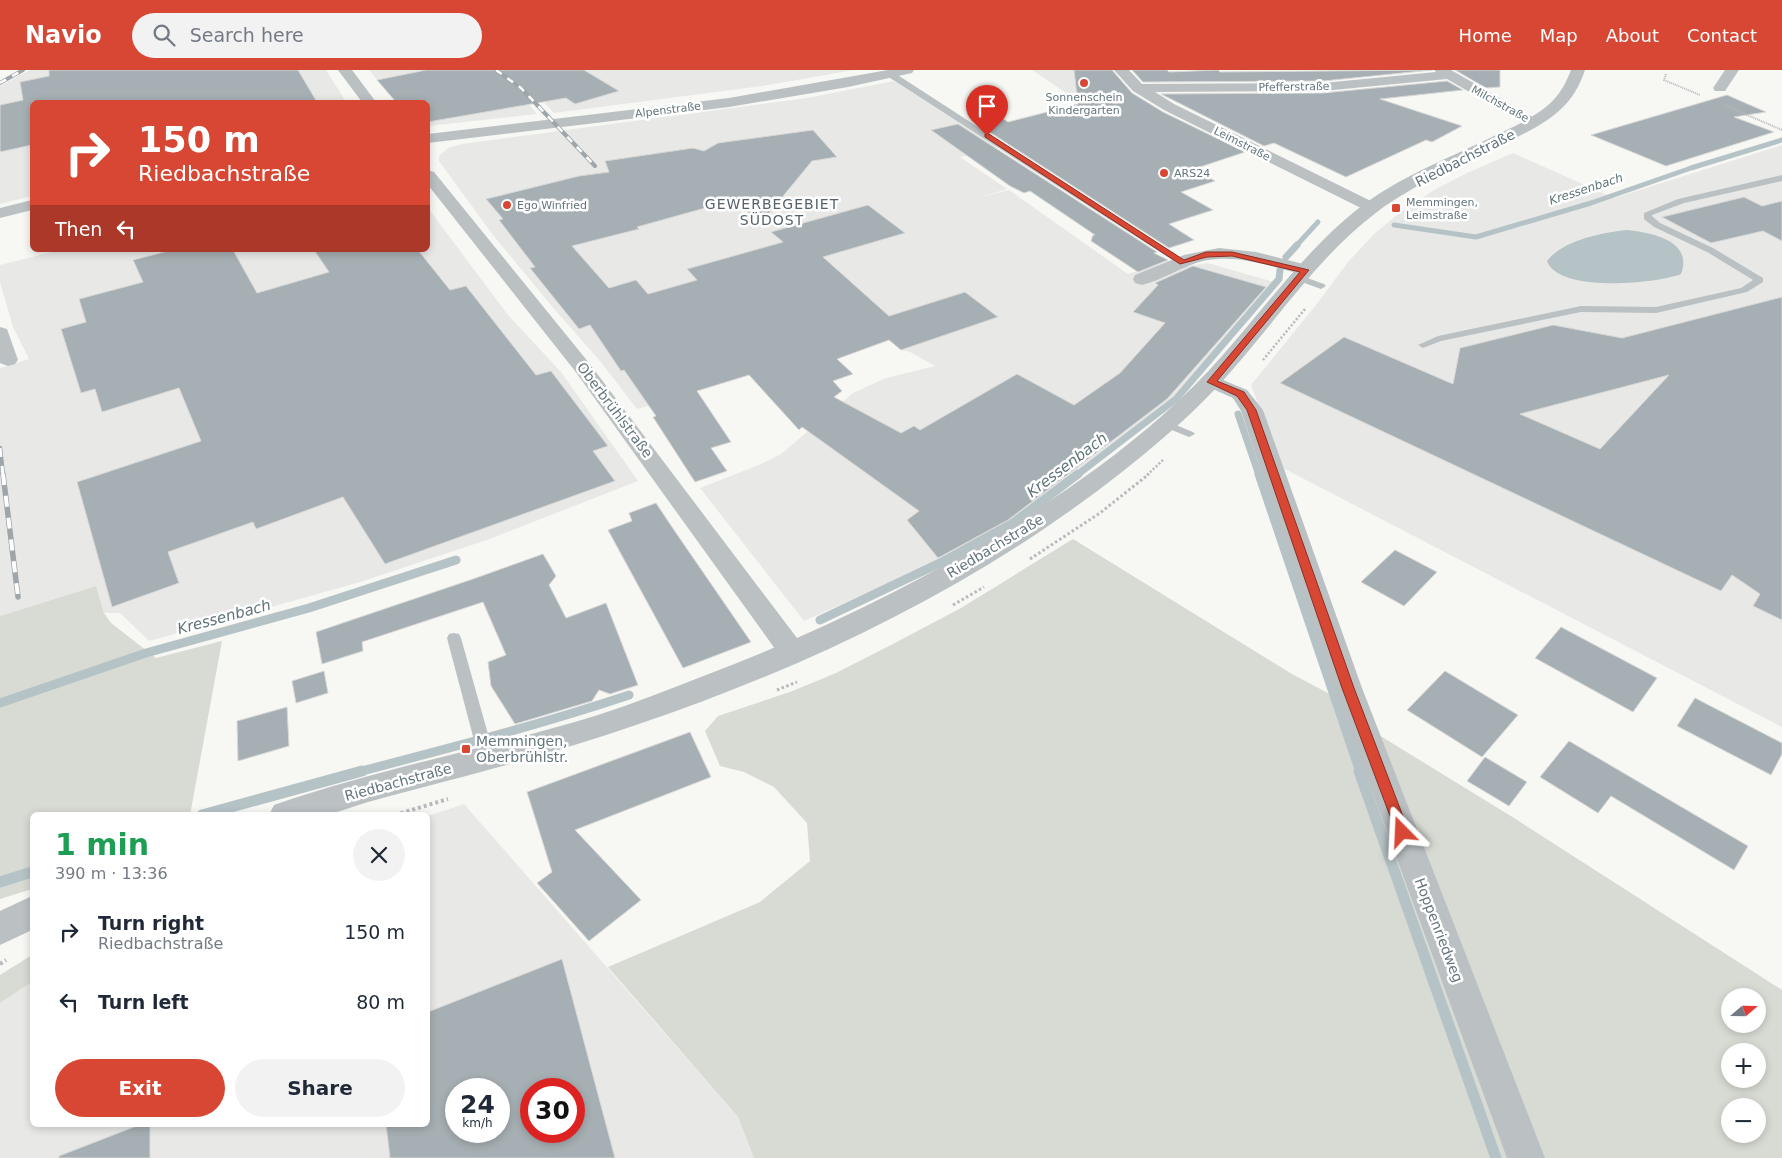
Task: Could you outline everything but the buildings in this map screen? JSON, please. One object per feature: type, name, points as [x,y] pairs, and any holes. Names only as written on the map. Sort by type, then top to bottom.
[{"type":"street","points":[[346,70],[368,100]]},
{"type":"street","name":"Alpenstraße","points":[[430,139],[736,101],[831,87],[907,70]]},
{"type":"street","name":"Leimstraße","points":[[1121,70],[1138,88],[1196,121],[1371,208]]},
{"type":"street","name":"Riedbachstraße","points":[[294,812],[388,782],[486,754],[590,730],[742,674],[793,653],[967,566],[1043,518],[1106,472],[1178,429],[1222,386],[1302,274],[1327,246],[1371,208],[1440,170],[1533,123],[1562,101],[1573,84],[1578,70]]},
{"type":"street","points":[[1720,88],[1732,70]]},
{"type":"street","name":"Pfefferstraße","points":[[1138,88],[1323,88],[1445,72]]},
{"type":"street","name":"Milchstraße","points":[[1445,72],[1533,123]]},
{"type":"street","name":"Oberbrühlstraße","points":[[430,178],[582,367],[793,653]]},
{"type":"street","points":[[0,213],[30,206]]},
{"type":"street","points":[[1142,279],[1183,262],[1206,255],[1232,254],[1302,274]]},
{"type":"street","points":[[0,333],[8,360]]},
{"type":"street","name":"Hoppenriedweg","points":[[1222,386],[1246,399],[1254,418],[1348,688],[1526,1158]]},
{"type":"street","points":[[0,929],[30,913]]},
{"type":"lane","points":[[890,74],[1183,262]]},
{"type":"lane","points":[[1423,345],[1438,339],[1581,309],[1656,310],[1744,290],[1760,280],[1710,250],[1657,225],[1647,217],[1648,213],[1681,201],[1782,178]]},
{"type":"lane","points":[[1302,274],[1321,286]]},
{"type":"lane","points":[[454,638],[486,754]]},
{"type":"path","points":[[1222,386],[1273,350],[1321,286]]},
{"type":"shaded area","points":[[30,70],[326,70],[345,100],[30,100],[30,196],[0,204],[0,86]]},
{"type":"shaded area","points":[[369,70],[487,70],[518,91],[537,114],[430,126],[430,100],[394,100]]},
{"type":"shaded area","points":[[507,70],[854,70],[762,86],[554,113],[536,94]]},
{"type":"shaded area","name":"Sonnenschein Kindergarten","points":[[1032,70],[1108,70],[1078,96],[1066,93]]},
{"type":"shaded area","points":[[894,81],[997,147],[960,157],[1007,189],[981,197],[1009,190],[1128,274],[1168,261],[1189,266],[1208,263],[1274,282],[1171,400],[1010,522],[942,559],[804,621],[700,488],[759,465],[781,454],[853,393],[886,378],[935,366],[910,352],[901,350],[889,340],[838,358],[786,364],[637,409],[600,361],[493,235],[439,161],[439,156],[448,148],[462,144],[807,98]]},
{"type":"shaded area","points":[[1782,145],[1782,727],[1281,467],[1251,385],[1316,305],[1348,262],[1374,234],[1402,211],[1434,190],[1513,153],[1614,198]]},
{"type":"shaded area","points":[[430,211],[508,315],[561,372],[638,481],[487,540],[360,582],[149,641],[120,613],[104,613],[96,586],[0,616],[0,368],[29,359],[13,327],[0,282],[0,265],[52,252],[430,252]]},
{"type":"shaded area","points":[[1626,230],[1657,236],[1675,246],[1681,253],[1683,262],[1681,274],[1669,278],[1631,283],[1588,282],[1569,278],[1555,271],[1547,261],[1554,254],[1572,243],[1605,233]]},
{"type":"shaded area","points":[[1073,539],[1292,674],[1343,701],[1512,1158],[754,1158],[738,1117],[608,967],[760,902],[810,861],[807,823],[774,787],[744,772],[720,766],[705,731],[718,716],[790,692],[836,673],[961,608]]},
{"type":"shaded area","points":[[96,586],[104,613],[111,623],[156,658],[222,641],[191,812],[30,812],[30,890],[0,899],[0,616]]},
{"type":"shaded area","points":[[1374,732],[1514,818],[1782,990],[1782,1158],[1540,1158]]},
{"type":"shaded area","points":[[464,804],[738,1117],[754,1158],[0,1158],[0,1003],[30,983],[30,1127],[430,1127],[430,815]]},
{"type":"shaded area","points":[[30,956],[30,983],[0,1003],[0,975]]},
{"type":"waterway","name":"Kressenbach","points":[[1394,225],[1476,237],[1591,203],[1691,168],[1782,140]]},
{"type":"waterway","name":"Kressenbach","points":[[1296,246],[1318,222]]},
{"type":"waterway","name":"Kressenbach","points":[[1286,257],[1297,245]]},
{"type":"waterway","name":"Kressenbach","points":[[1077,475],[1176,399],[1279,279],[1280,270]]},
{"type":"waterway","points":[[1238,414],[1259,475]]},
{"type":"waterway","name":"Kressenbach","points":[[820,620],[944,561],[1013,523],[1078,474]]},
{"type":"waterway","points":[[1259,474],[1360,772]]},
{"type":"waterway","name":"Kressenbach","points":[[0,703],[146,653],[309,608],[456,560]]},
{"type":"waterway","name":"Kressenbach","points":[[358,772],[528,726],[629,695]]},
{"type":"waterway","name":"Kressenbach","points":[[213,812],[362,771]]},
{"type":"waterway","points":[[1359,771],[1496,1158]]},
{"type":"waterway","name":"Kressenbach","points":[[0,882],[30,873]]},
{"type":"railway","points":[[0,83],[23,70]]},
{"type":"railway","points":[[496,70],[521,88],[595,166]]},
{"type":"railway","points":[[0,448],[3,475]]},
{"type":"railway","points":[[3,474],[18,597]]},
{"type":"place","name":"Sonnenschein Kindergarten","points":[[1084,83]]},
{"type":"place","name":"ARS24","points":[[1164,173]]},
{"type":"place","name":"Ego Winfried","points":[[507,205]]},
{"type":"place","name":"Memmingen, Leimstraße","points":[[1396,208]]},
{"type":"place","name":"Memmingen, Oberbrühlstr.","points":[[466,749]]},
{"type":"district","name":"GEWERBEGEBIET SÜDOST","points":[[772,212]]},
{"type":"route","points":[[987,136],[1183,262],[1206,255],[1232,254],[1305,270],[1211,382],[1240,394],[1246,399],[1252,410],[1348,688],[1402,832]]}]
